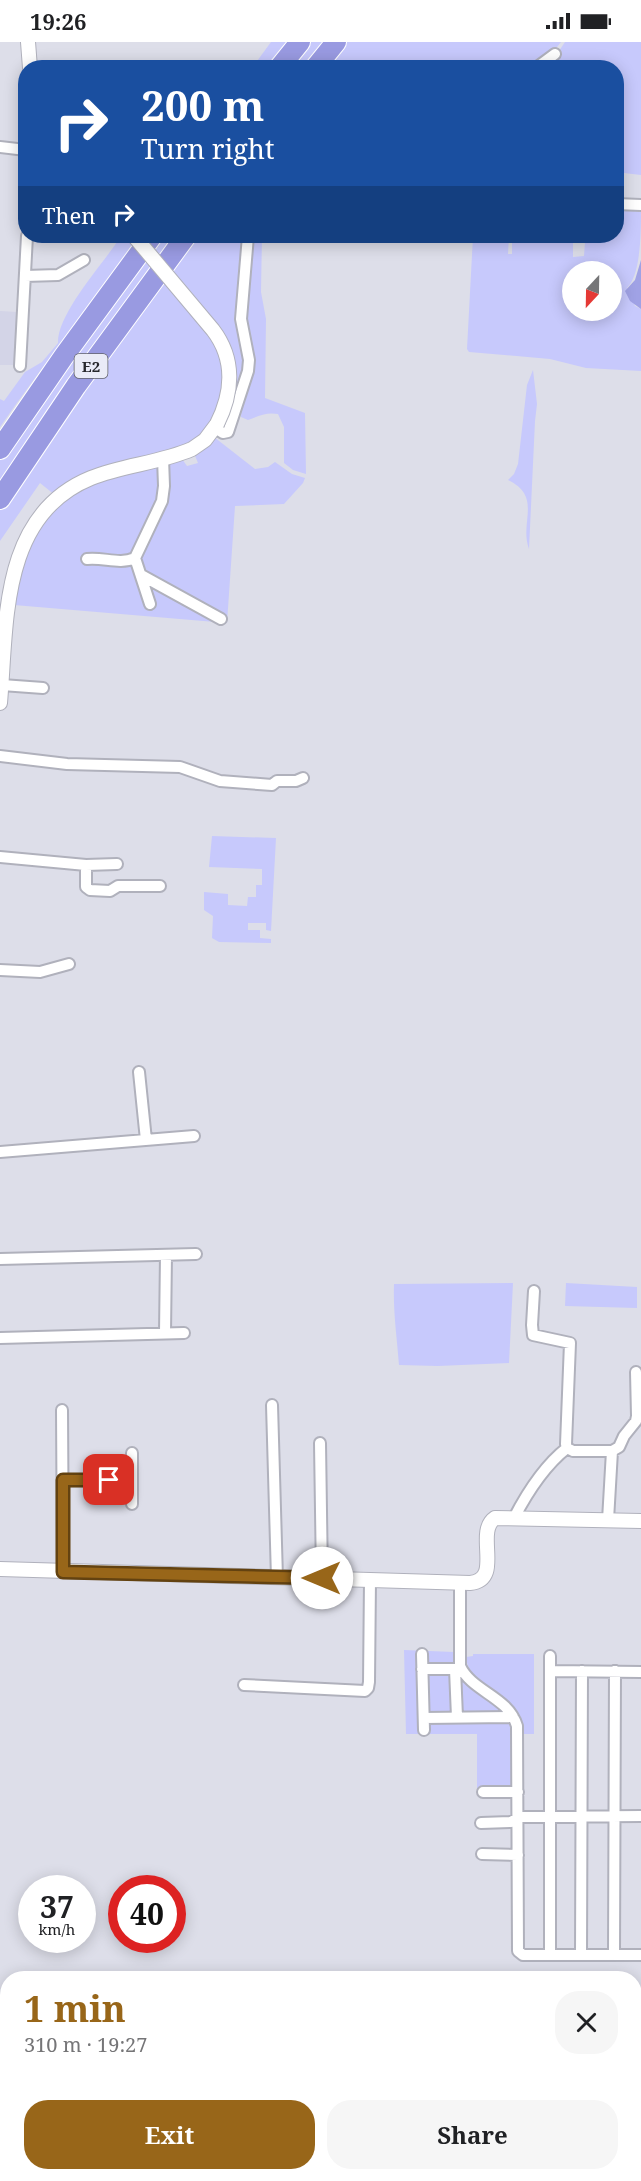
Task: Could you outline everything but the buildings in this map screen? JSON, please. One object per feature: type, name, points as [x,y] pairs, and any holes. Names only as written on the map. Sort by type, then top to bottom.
[{"type":"highway","points":[[285,60],[300,42]]},
{"type":"highway","points":[[321,60],[336,42]]},
{"type":"highway","name":"E2","points":[[0,449],[147,243]]},
{"type":"highway","name":"E2","points":[[0,499],[76,386],[181,243]]},
{"type":"highway","points":[[0,437],[51,362],[93,316]]},
{"type":"street","points":[[28,42],[29,60]]},
{"type":"street","points":[[547,60],[555,54]]},
{"type":"street","points":[[0,147],[18,149]]},
{"type":"street","points":[[624,204],[641,205]]},
{"type":"street","points":[[20,366],[27,243]]},
{"type":"street","points":[[0,703],[10,587],[21,551],[36,522],[56,500],[79,484],[101,474],[163,458],[198,446],[216,426],[227,402],[230,383],[223,345],[140,243]]},
{"type":"street","points":[[216,426],[225,433],[229,430],[248,371],[249,360],[241,319],[247,243]]},
{"type":"street","points":[[25,276],[58,275],[84,260]]},
{"type":"street","points":[[150,604],[135,558],[162,501],[163,458]]},
{"type":"street","points":[[87,559],[99,558],[118,562],[135,558]]},
{"type":"street","points":[[141,575],[221,619]]},
{"type":"street","points":[[2,685],[43,688]]},
{"type":"street","points":[[0,756],[67,764],[185,768],[226,782],[272,785],[277,781],[296,781],[303,778]]},
{"type":"street","points":[[0,857],[86,865],[117,864]]},
{"type":"street","points":[[86,865],[88,890],[111,891],[118,886],[160,886]]},
{"type":"street","points":[[0,970],[40,972],[69,964]]},
{"type":"street","points":[[139,1072],[146,1140]]},
{"type":"street","points":[[0,1152],[194,1136]]},
{"type":"street","points":[[0,1259],[196,1254]]},
{"type":"street","points":[[165,1333],[166,1255]]},
{"type":"street","points":[[534,1291],[531,1332],[533,1335],[570,1342],[567,1448]]},
{"type":"street","points":[[0,1338],[184,1333]]},
{"type":"street","points":[[567,1448],[573,1451],[612,1451],[619,1447],[624,1436],[636,1421],[636,1372]]},
{"type":"street","points":[[272,1405],[278,1578]]},
{"type":"street","points":[[62,1410],[63,1572]]},
{"type":"street","points":[[320,1443],[322,1578]]},
{"type":"street","points":[[514,1518],[523,1500],[549,1463],[567,1448]]},
{"type":"street","points":[[608,1520],[612,1451]]},
{"type":"street","points":[[132,1454],[132,1504]]},
{"type":"street","points":[[63,1480],[132,1481]]},
{"type":"street","points":[[0,1569],[476,1583],[484,1577],[487,1568],[488,1529],[490,1520],[495,1518],[641,1521]]},
{"type":"street","points":[[244,1684],[364,1691],[368,1688],[370,1580]]},
{"type":"street","points":[[457,1717],[460,1583]]},
{"type":"street","points":[[422,1654],[424,1730]]},
{"type":"street","points":[[550,1656],[550,1955]]},
{"type":"street","points":[[422,1669],[458,1669],[505,1706],[513,1717],[517,1731],[519,1817],[518,1951],[524,1954],[550,1955],[641,1955]]},
{"type":"street","points":[[551,1671],[641,1672]]},
{"type":"street","points":[[581,1955],[582,1671]]},
{"type":"street","points":[[614,1955],[615,1671]]},
{"type":"street","points":[[424,1718],[513,1717]]},
{"type":"street","points":[[483,1792],[518,1792]]},
{"type":"street","points":[[481,1823],[511,1822],[519,1817],[641,1816]]},
{"type":"street","points":[[482,1854],[518,1855]]},
{"type":"shaded area","points":[[271,42],[290,42],[276,60],[258,60]]},
{"type":"shaded area","points":[[306,42],[329,42],[314,60],[291,60]]},
{"type":"shaded area","points":[[342,42],[561,42],[553,52],[541,60],[327,60]]},
{"type":"shaded area","points":[[565,42],[641,42],[641,175],[624,173],[624,60],[551,60]]},
{"type":"shaded area","points":[[628,206],[641,209],[638,263],[632,282],[627,288],[635,306],[641,309],[641,371],[586,368],[550,359],[469,352],[467,349],[473,243],[509,243],[508,254],[512,254],[512,243],[573,243],[573,257],[584,256],[585,243],[624,243],[624,210]]},
{"type":"shaded area","points":[[116,243],[137,243],[0,427],[0,399],[4,401],[25,372],[42,362],[58,343],[65,317]]},
{"type":"shaded area","points":[[152,243],[174,243],[0,488],[0,457]]},
{"type":"shaded area","points":[[188,243],[246,243],[242,270],[247,360],[228,427],[223,430],[232,406],[236,385],[235,366],[230,349],[211,317],[183,282],[175,294],[212,338],[221,358],[223,371],[220,397],[203,432],[194,442],[55,495],[40,483],[0,541],[0,508]]},
{"type":"shaded area","points":[[250,243],[262,243],[261,292],[266,319],[265,398],[305,413],[306,474],[293,470],[284,463],[284,427],[278,414],[266,414],[248,420],[241,417]]},
{"type":"shaded area","points":[[641,260],[641,309],[630,301],[625,291],[635,280]]},
{"type":"shaded area","points":[[0,311],[17,312],[15,365],[0,365]]},
{"type":"shaded area","points":[[533,370],[537,404],[529,549],[525,494],[508,480],[514,474],[518,464],[527,385]]},
{"type":"shaded area","points":[[214,437],[255,469],[268,467],[275,462],[292,474],[305,478],[284,504],[235,506],[227,623],[14,605],[20,569],[27,552],[40,527],[58,505],[80,488],[102,478],[182,459],[187,466],[198,463],[194,453]]},
{"type":"shaded area","points":[[212,836],[276,838],[271,931],[266,930],[266,923],[248,923],[248,930],[260,930],[260,938],[271,939],[271,943],[219,942],[212,938],[213,916],[204,910],[204,892],[228,894],[228,905],[247,906],[248,897],[256,897],[256,885],[262,885],[262,869],[209,867]]},
{"type":"shaded area","points":[[513,1283],[509,1363],[399,1365],[394,1284]]},
{"type":"shaded area","points":[[566,1283],[637,1287],[637,1308],[565,1306]]},
{"type":"shaded area","points":[[404,1650],[454,1652],[456,1667],[462,1678],[469,1686],[498,1705],[506,1714],[512,1725],[514,1737],[512,1787],[477,1789],[477,1734],[406,1734]]},
{"type":"shaded area","points":[[473,1654],[534,1654],[534,1734],[521,1734],[509,1703],[472,1672],[466,1657],[473,1656]]},
{"type":"route","points":[[109,1480],[63,1480],[63,1572],[322,1578]]}]
